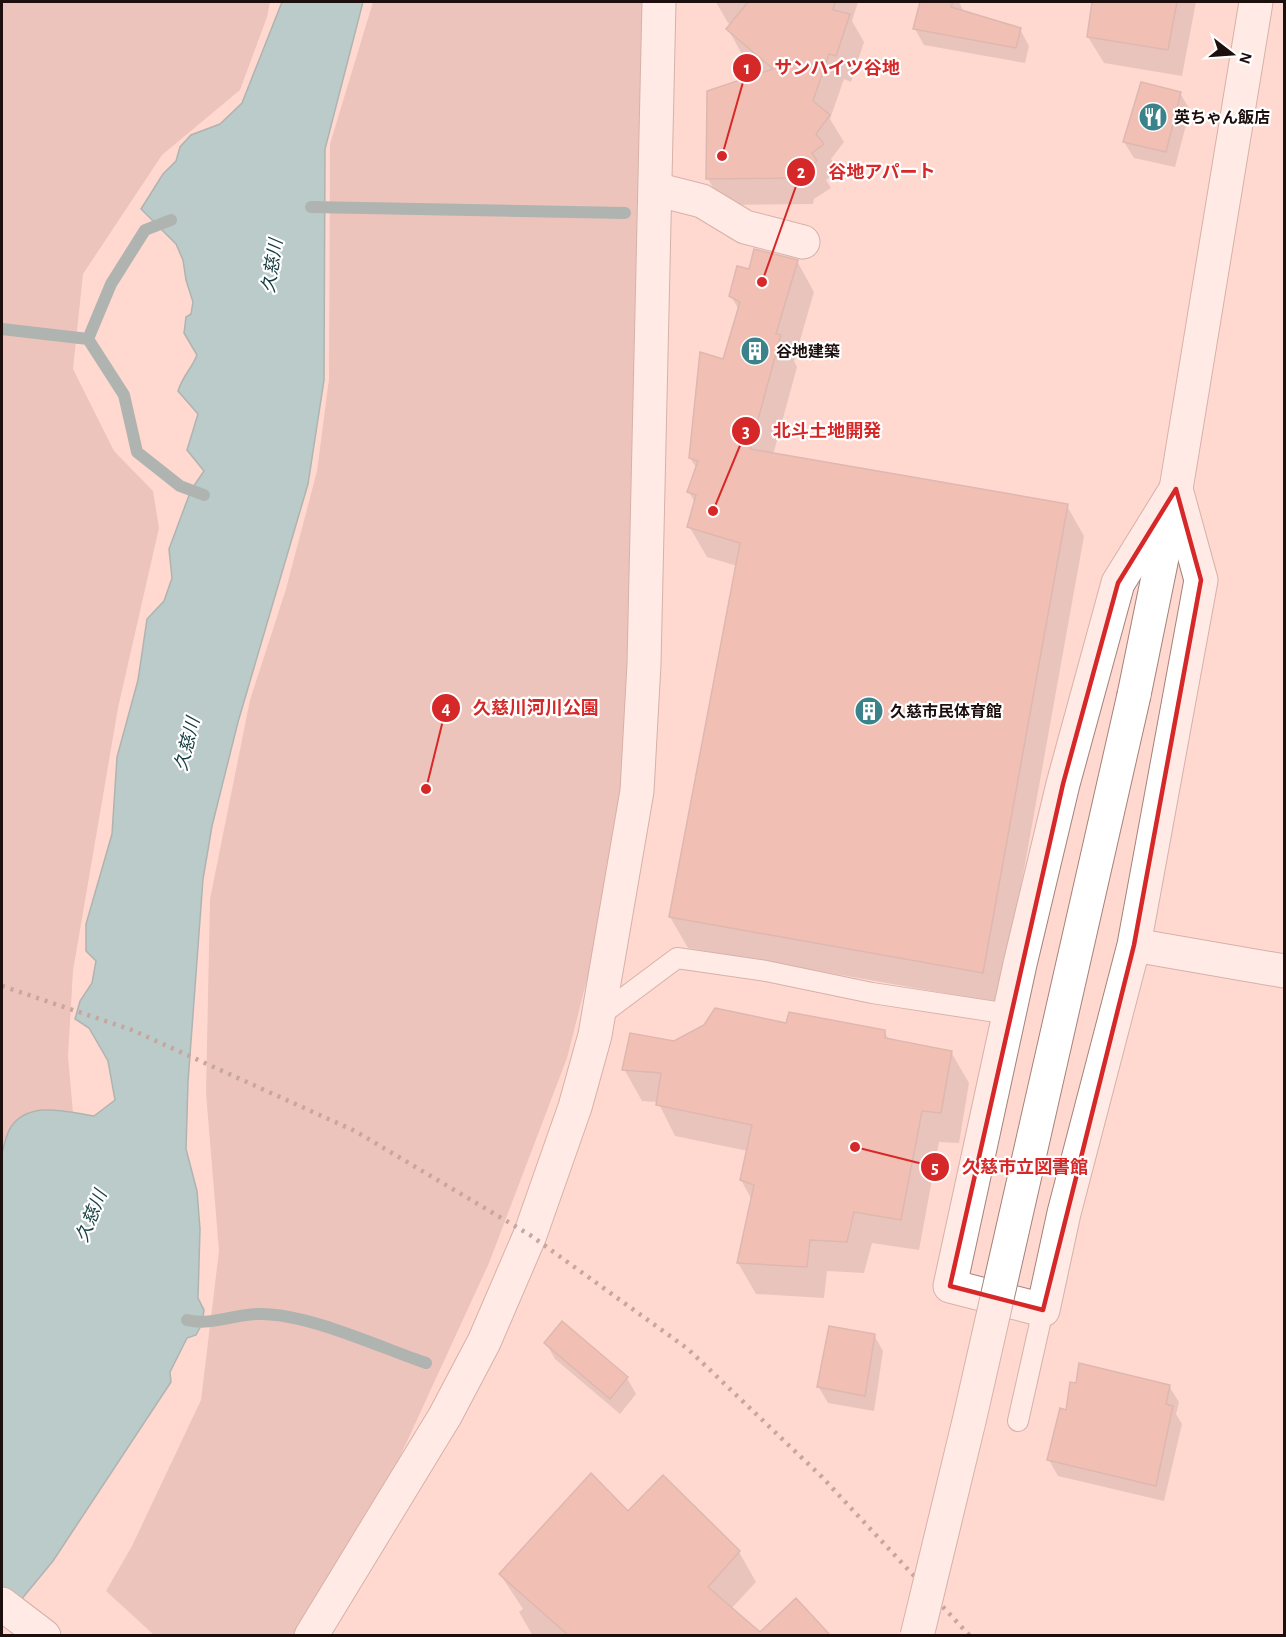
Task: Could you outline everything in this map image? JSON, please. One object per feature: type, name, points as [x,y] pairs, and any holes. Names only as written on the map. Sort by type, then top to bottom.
[{"type":"street","points":[[311,1635],[445,1416],[484,1341],[530,1235],[572,1117],[598,1017],[637,791],[644,664],[659,2]]},
{"type":"street","points":[[917,1635],[970,1417],[1134,695],[1176,489],[1256,2]]},
{"type":"street","points":[[655,189],[702,201],[745,227],[803,242]]},
{"type":"street","points":[[1176,489],[1202,580],[1134,945],[1064,1213],[1042,1310],[950,1286],[1009,1014],[1063,784],[1118,583],[1176,489]]},
{"type":"street","points":[[1134,945],[1284,971]]},
{"type":"street","points":[[2,1604],[44,1635]]},
{"type":"lane","points":[[598,1017],[677,958],[766,971],[872,993],[1009,1014]]},
{"type":"lane","points":[[1018,1421],[1042,1310]]},
{"type":"highlighted area","points":[[1176,489],[1201,580],[1134,945],[1043,1310],[950,1286],[1063,784],[1118,583]]},
{"type":"shaded area","points":[[2,2],[270,2],[267,17],[240,90],[162,155],[83,274],[73,369],[114,451],[153,491],[159,528],[118,708],[73,971],[68,1056],[73,1113],[45,1109],[2,1154]]},
{"type":"shaded area","points":[[373,2],[652,2],[633,642],[613,877],[567,1058],[489,1263],[398,1461],[327,1596],[302,1635],[154,1635],[106,1591],[132,1546],[201,1400],[219,1251],[206,1093],[210,899],[250,700],[286,589],[317,471],[329,379],[330,144]]},
{"type":"water","name":"久慈川","points":[[282,2],[363,2],[325,149],[324,380],[308,484],[238,722],[212,826],[203,879],[188,1082],[186,1149],[197,1191],[200,1229],[198,1298],[204,1310],[202,1324],[196,1335],[187,1338],[170,1372],[171,1382],[53,1561],[2,1623],[2,1154],[6,1136],[11,1127],[28,1113],[50,1110],[94,1116],[115,1100],[108,1061],[89,1028],[75,1019],[80,1001],[92,983],[96,961],[86,951],[86,924],[112,834],[117,757],[138,680],[147,619],[164,601],[172,578],[169,549],[191,490],[204,471],[187,450],[198,414],[178,391],[197,355],[184,333],[186,317],[191,314],[193,302],[183,260],[176,244],[141,209],[163,174],[176,161],[180,147],[191,135],[220,124],[242,103]]},
{"type":"building","points":[[748,2],[835,2],[833,10],[850,14],[836,56],[829,54],[813,101],[830,115],[816,134],[824,144],[812,153],[817,161],[799,173],[798,178],[706,179],[707,91],[773,69],[726,29]]},
{"type":"building","points":[[920,2],[953,2],[951,7],[1021,28],[1016,48],[913,29]]},
{"type":"building","points":[[1092,2],[1177,2],[1168,50],[1087,37]]},
{"type":"building","name":"英ちゃん飯店","points":[[1141,82],[1181,92],[1166,152],[1123,142]]},
{"type":"building","name":"久慈市民体育館","points":[[754,249],[798,260],[776,334],[781,335],[750,449],[1068,504],[983,973],[669,917],[740,543],[687,527],[696,495],[687,492],[698,461],[689,458],[700,352],[723,359],[740,302],[729,296],[737,266],[749,269]]},
{"type":"building","points":[[715,1008],[786,1023],[789,1012],[885,1030],[885,1038],[952,1051],[941,1113],[922,1111],[901,1220],[854,1212],[847,1242],[810,1240],[807,1267],[737,1263],[754,1185],[740,1180],[752,1125],[656,1105],[661,1073],[622,1070],[630,1033],[674,1041],[704,1025]]},
{"type":"building","points":[[562,1321],[628,1377],[610,1399],[544,1343]]},
{"type":"building","points":[[829,1326],[875,1334],[865,1396],[817,1387]]},
{"type":"building","points":[[1079,1363],[1170,1385],[1166,1404],[1173,1406],[1156,1486],[1047,1460],[1060,1408],[1066,1410],[1070,1382],[1076,1383]]},
{"type":"building","points":[[591,1473],[628,1511],[663,1475],[740,1551],[708,1587],[760,1632],[796,1598],[830,1635],[568,1635],[499,1574]]},
{"type":"waterway","points":[[311,207],[625,213]]},
{"type":"waterway","points":[[88,339],[111,284],[145,230],[171,220]]},
{"type":"waterway","points":[[2,329],[88,339],[124,395],[137,452],[180,486],[204,495]]},
{"type":"waterway","points":[[187,1320],[205,1322],[259,1314],[278,1315],[343,1332],[426,1363]]},
{"type":"railway","points":[[2,986],[132,1030],[355,1131],[530,1235],[688,1349],[822,1477],[970,1636]]},
{"type":"place","name":"英ちゃん飯店","points":[[1153,117]]},
{"type":"place","name":"サンハイツ谷地","points":[[722,156]]},
{"type":"place","name":"谷地アパート","points":[[762,282]]},
{"type":"place","name":"谷地建築","points":[[755,351]]},
{"type":"place","name":"北斗土地開発","points":[[713,511]]},
{"type":"place","name":"久慈市民体育館","points":[[869,711]]},
{"type":"place","name":"久慈川河川公園","points":[[426,789]]},
{"type":"place","name":"久慈市立図書館","points":[[855,1147]]}]
